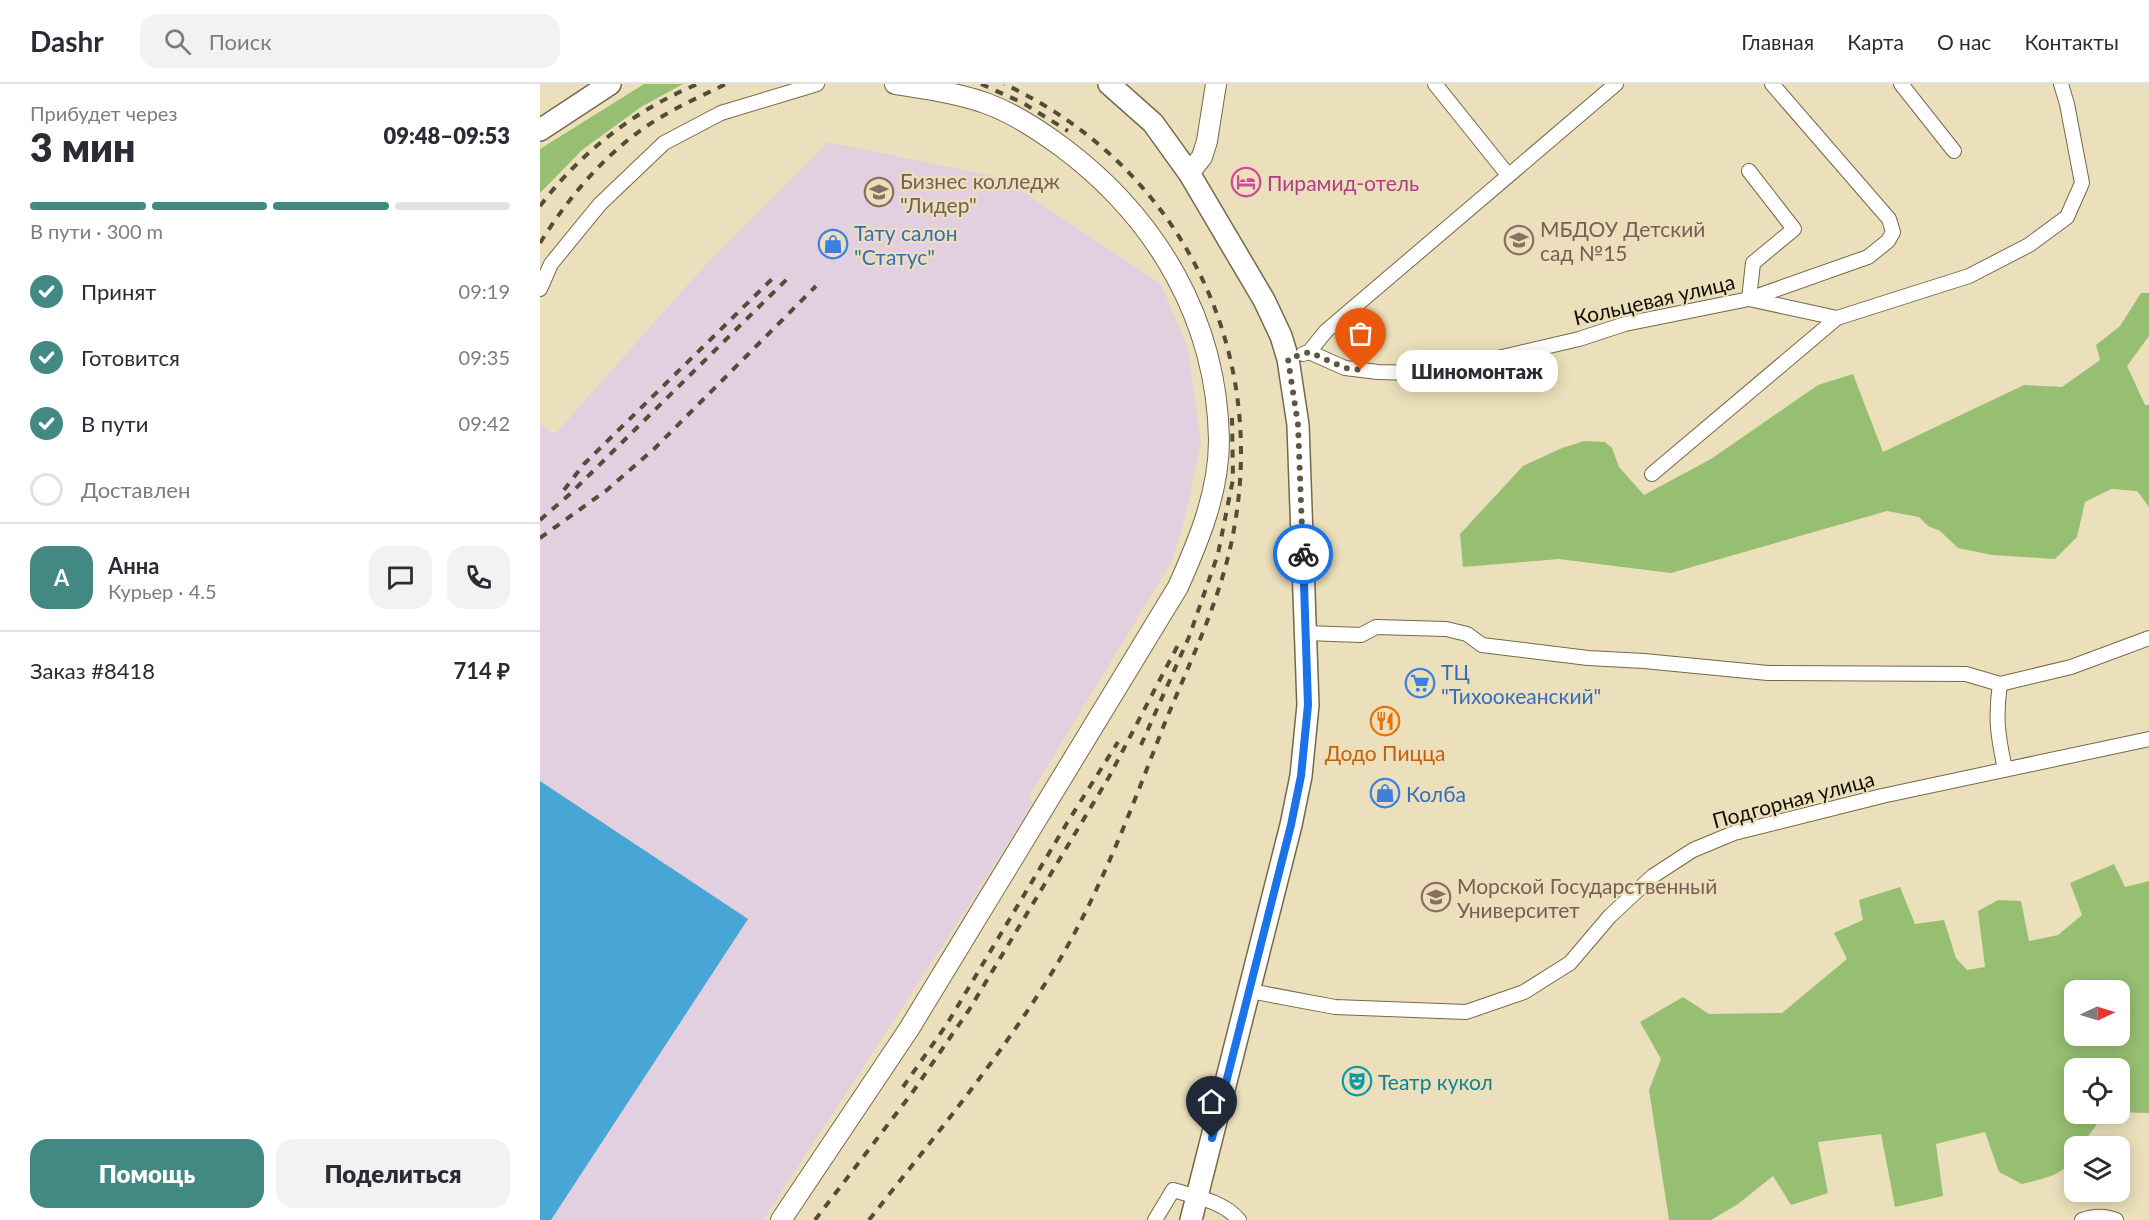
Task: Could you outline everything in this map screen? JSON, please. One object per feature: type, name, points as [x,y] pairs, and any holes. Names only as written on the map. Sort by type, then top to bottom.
[{"type":"main road","points":[[540,130],[610,84]]},
{"type":"main road","points":[[1109,84],[1153,123],[1189,173],[1264,300],[1281,336],[1288,359],[1298,425],[1308,705],[1301,776],[1250,991],[1191,1220]]},
{"type":"street","points":[[540,289],[551,264],[600,204],[664,143],[721,113],[817,84]]},
{"type":"street","points":[[781,1220],[909,1029],[1178,587],[1205,524],[1217,463],[1219,440],[1214,380],[1204,340],[1184,290],[1167,260],[1119,196],[1085,164],[1015,116],[962,96],[895,84]]},
{"type":"street","points":[[1189,173],[1202,157],[1207,141],[1216,84]]},
{"type":"street","points":[[1435,84],[1508,175]]},
{"type":"street","points":[[1288,359],[1309,352],[1326,331],[1616,84]]},
{"type":"street","points":[[1749,171],[1794,228],[1753,263],[1749,298],[1868,257],[1888,241],[1893,232],[1889,219],[1772,84]]},
{"type":"street","points":[[1901,84],[1954,151]]},
{"type":"street","points":[[1652,474],[1837,318],[1969,276],[2029,245],[2067,217],[2082,183],[2061,84]]},
{"type":"street","name":"Кольцевая улица","points":[[1309,352],[1345,368],[1414,373],[1468,365],[1579,339],[1625,324],[1749,298],[1837,318]]},
{"type":"street","points":[[1306,633],[1360,635],[1376,627],[1446,629],[1467,634],[1482,645],[1514,650],[1768,673],[1966,674],[2000,684],[2071,667],[2149,638]]},
{"type":"street","points":[[2000,684],[1996,712],[2005,770]]},
{"type":"street","name":"Подгорная улица","points":[[1250,991],[1335,1007],[1466,1012],[1524,992],[1570,963],[1610,916],[1653,876],[1693,850],[1734,832],[2149,739]]},
{"type":"street","points":[[1155,1220],[1173,1190],[1220,1204],[1239,1220]]},
{"type":"street","points":[[2082,1220],[2108,1216],[2116,1220]]},
{"type":"shaded area","points":[[828,142],[1002,178],[1161,284],[1188,349],[1201,444],[1184,521],[1172,561],[1028,798],[1033,802],[967,908],[763,1220],[551,1220],[747,919],[540,781],[540,424],[555,434],[709,261]]},
{"type":"green space","points":[[644,84],[683,84],[641,107],[582,150],[540,193],[540,149]]},
{"type":"green space","points":[[2141,293],[2149,293],[2149,336],[2127,366],[2145,405],[2149,405],[2149,507],[2137,491],[2111,489],[2085,502],[2077,537],[2055,559],[1992,555],[1958,548],[1940,531],[1928,526],[1919,517],[1887,511],[1671,573],[1559,559],[1463,567],[1460,534],[1523,466],[1562,448],[1584,441],[1605,442],[1612,448],[1619,467],[1644,495],[1711,459],[1818,385],[1853,374],[1883,452],[2024,385],[2062,387],[2100,360],[2096,345],[2120,326]]},
{"type":"green space","points":[[2114,864],[2125,887],[2149,881],[2149,1113],[2130,1112],[2130,1058],[2064,1058],[2064,1124],[2097,1124],[2088,1136],[2064,1136],[2064,1168],[2056,1174],[2022,1184],[1999,1172],[1985,1132],[1936,1144],[1943,1196],[1895,1207],[1881,1134],[1818,1142],[1828,1193],[1791,1205],[1773,1176],[1738,1204],[1711,1220],[1669,1220],[1649,1090],[1661,1059],[1640,1022],[1683,997],[1709,1014],[1782,1013],[1847,959],[1834,933],[1863,920],[1859,900],[1900,887],[1915,924],[1944,920],[1956,958],[1967,970],[1985,967],[1978,911],[1998,900],[2021,901],[2029,941],[2058,935],[2082,915],[2070,883]]},
{"type":"water","points":[[540,781],[748,919],[551,1220],[540,1220]]},
{"type":"railway","points":[[540,206],[573,168],[611,134],[653,106],[698,84]]},
{"type":"railway","points":[[540,243],[577,191],[622,145],[665,115],[726,84]]},
{"type":"railway","points":[[981,84],[1023,103],[1068,131]]},
{"type":"railway","points":[[869,1220],[962,1102],[1028,1011],[1082,919],[1124,826],[1213,606],[1229,555],[1234,529],[1241,460],[1237,392],[1222,328],[1196,267],[1161,211],[1117,161],[1065,118],[1004,84]]},
{"type":"railway","points":[[564,490],[584,464],[774,277]]},
{"type":"railway","points":[[540,520],[570,494],[787,279]]},
{"type":"railway","points":[[540,538],[607,490],[654,449],[816,286]]},
{"type":"railway","points":[[1141,745],[1189,637],[1218,554],[1233,479],[1232,418]]},
{"type":"railway","points":[[815,1220],[912,1093],[969,1010],[1109,777],[1178,645]]},
{"type":"railway","points":[[903,1087],[947,1024],[1118,742]]},
{"type":"way so far","points":[[1303,554],[1298,425],[1288,359],[1309,352],[1345,368],[1361,370]]},
{"type":"place","name":"Пирамид-отель","points":[[1246,182]]},
{"type":"place","name":"Бизнес колледж \"Лидер\"","points":[[879,192]]},
{"type":"place","name":"МБДОУ Детский сад №15","points":[[1519,240]]},
{"type":"place","name":"Тату салон \"Статус\"","points":[[833,244]]},
{"type":"place","name":"Шиномонтаж","points":[[1361,370]]},
{"type":"place","name":"ТЦ \"Тихоокеанский\"","points":[[1420,683]]},
{"type":"place","name":"Додо Пицца","points":[[1385,721]]},
{"type":"place","name":"Колба","points":[[1385,793]]},
{"type":"place","name":"Морской Государственный Университет","points":[[1436,897]]},
{"type":"place","name":"Театр кукол","points":[[1357,1081]]},
{"type":"route","points":[[1212,1138],[1291,825],[1301,776],[1308,705],[1303,554]]}]
